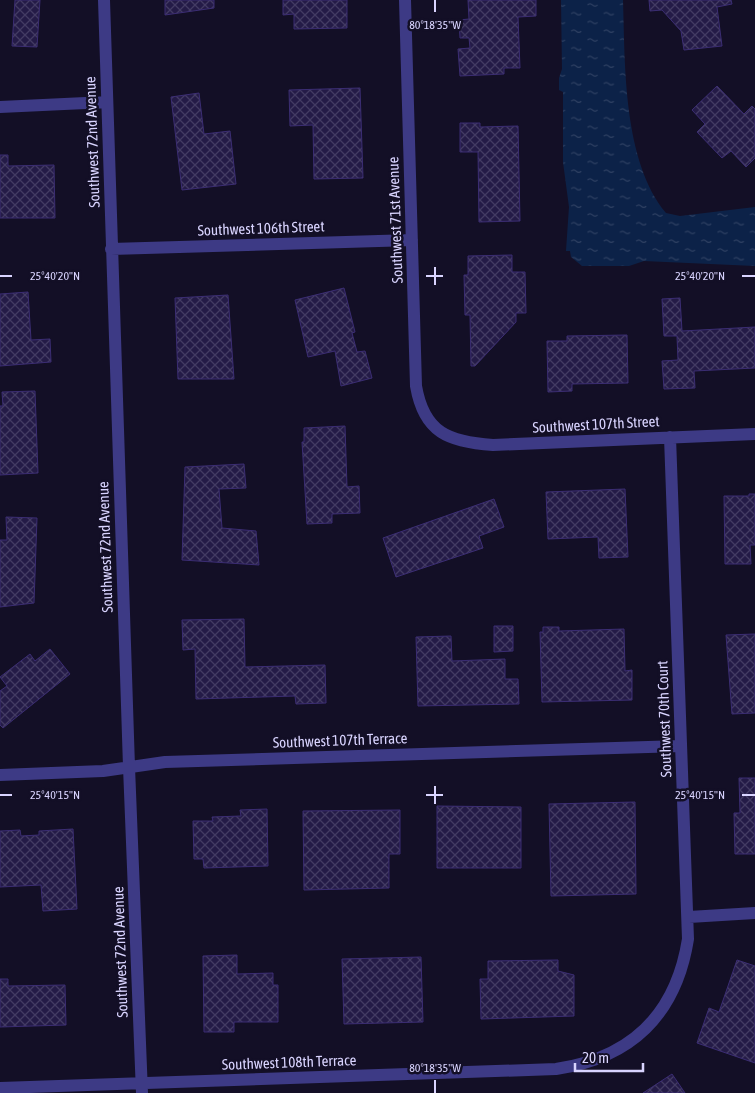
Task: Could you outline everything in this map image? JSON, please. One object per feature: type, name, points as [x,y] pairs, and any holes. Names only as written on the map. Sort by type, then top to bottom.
[{"type":"street","name":"Southwest 72nd Avenue","points":[[104,0],[129,767],[142,1088]]},
{"type":"street","name":"Southwest 71st Avenue","points":[[405,0],[416,386],[419,403],[427,420],[440,432]]},
{"type":"street","points":[[0,107],[107,102]]},
{"type":"street","name":"Southwest 106th Street","points":[[111,249],[412,240]]},
{"type":"street","name":"Southwest 107th Street","points":[[440,432],[472,444],[493,445],[755,434]]},
{"type":"street","name":"Southwest 70th Court","points":[[578,1066],[600,1059],[626,1046],[647,1029],[677,983],[684,961],[688,917],[670,437]]},
{"type":"street","name":"Southwest 107th Terrace","points":[[0,775],[91,772],[165,762],[681,746]]},
{"type":"street","points":[[688,917],[755,913]]},
{"type":"street","name":"Southwest 108th Terrace","points":[[0,1088],[142,1088],[530,1072],[578,1066]]},
{"type":"water","points":[[561,0],[623,0],[629,112],[641,167],[652,192],[666,213],[680,216],[755,207],[755,266],[644,261],[629,266],[582,266],[571,257],[570,251],[566,251],[569,207],[563,162],[563,92],[559,90],[559,78],[562,69]]},
{"type":"building","points":[[15,0],[40,0],[37,47],[12,46]]},
{"type":"building","points":[[165,0],[214,0],[214,8],[165,15]]},
{"type":"building","points":[[283,0],[347,0],[347,28],[294,29],[294,14],[283,15]]},
{"type":"building","points":[[468,0],[536,0],[536,16],[518,17],[520,68],[504,68],[504,74],[460,76],[458,49],[470,48],[469,38],[460,38],[459,20],[469,19]]},
{"type":"building","points":[[649,0],[731,0],[732,4],[717,7],[722,46],[684,50],[681,31],[662,10],[650,11]]},
{"type":"building","points":[[717,86],[744,114],[752,106],[755,109],[755,158],[746,167],[731,151],[722,158],[697,132],[705,124],[692,110]]},
{"type":"building","points":[[360,88],[363,178],[314,179],[313,125],[290,126],[289,90]]},
{"type":"building","points":[[199,93],[204,134],[230,131],[236,184],[182,190],[171,97]]},
{"type":"building","points":[[460,123],[480,123],[480,127],[518,126],[520,221],[479,222],[478,152],[460,152]]},
{"type":"building","points":[[0,155],[8,155],[8,166],[54,165],[55,218],[0,218]]},
{"type":"building","points":[[512,255],[512,272],[525,272],[526,313],[516,313],[516,322],[475,366],[471,366],[470,315],[465,315],[464,275],[468,275],[468,256]]},
{"type":"building","points":[[344,288],[355,332],[352,333],[357,352],[365,351],[372,378],[341,386],[335,351],[308,357],[295,300]]},
{"type":"building","points":[[28,292],[31,340],[50,339],[51,362],[0,366],[0,294]]},
{"type":"building","points":[[228,295],[234,379],[178,379],[175,298]]},
{"type":"building","points":[[680,298],[682,331],[755,327],[755,368],[694,371],[695,388],[664,389],[662,361],[678,360],[677,336],[664,336],[662,299]]},
{"type":"building","points":[[627,335],[628,383],[572,384],[572,391],[548,392],[547,341],[567,341],[567,336]]},
{"type":"building","points":[[35,391],[38,473],[0,475],[0,406],[3,406],[2,392]]},
{"type":"building","points":[[345,426],[347,487],[359,486],[360,513],[332,514],[332,523],[307,524],[302,442],[304,442],[304,428]]},
{"type":"building","points":[[244,464],[246,488],[219,489],[222,528],[256,531],[259,565],[182,560],[185,467]]},
{"type":"building","points":[[625,489],[628,557],[599,558],[598,537],[548,539],[546,492]]},
{"type":"building","points":[[749,494],[755,494],[755,545],[750,545],[751,564],[725,564],[724,496],[749,496]]},
{"type":"building","points":[[494,499],[504,527],[479,536],[483,548],[396,577],[383,538]]},
{"type":"building","points":[[6,517],[37,518],[34,603],[0,607],[0,540],[7,540]]},
{"type":"building","points":[[244,619],[245,667],[325,665],[326,703],[296,704],[295,696],[196,699],[195,649],[183,650],[182,620]]},
{"type":"building","points":[[494,626],[513,626],[513,651],[494,652]]},
{"type":"building","points":[[543,627],[559,627],[559,631],[624,629],[625,671],[632,670],[632,700],[542,702],[540,632],[543,632]]},
{"type":"building","points":[[755,634],[755,713],[732,714],[726,635]]},
{"type":"building","points":[[451,636],[452,661],[505,659],[505,679],[518,679],[519,704],[418,706],[416,637]]},
{"type":"building","points":[[50,649],[70,674],[3,728],[0,725],[0,691],[7,686],[0,677],[30,654],[35,661]]},
{"type":"building","points":[[739,778],[755,778],[755,854],[735,854],[734,813],[740,813]]},
{"type":"building","points":[[635,802],[636,894],[551,896],[549,804]]},
{"type":"building","points":[[437,806],[521,807],[521,868],[437,868]]},
{"type":"building","points":[[267,809],[268,866],[204,868],[203,859],[194,859],[193,821],[213,821],[212,817],[241,816],[240,810]]},
{"type":"building","points":[[400,810],[400,854],[389,854],[389,888],[304,890],[303,811]]},
{"type":"building","points":[[73,829],[77,909],[43,911],[41,885],[0,887],[0,831],[20,830],[21,836],[39,835],[39,831]]},
{"type":"building","points":[[237,955],[237,974],[273,973],[273,985],[278,985],[278,1022],[234,1022],[234,1032],[204,1032],[203,956]]},
{"type":"building","points":[[421,957],[423,1022],[344,1024],[342,959]]},
{"type":"building","points":[[558,960],[558,971],[574,975],[574,1016],[481,1019],[480,979],[488,979],[488,961]]},
{"type":"building","points":[[737,960],[755,966],[755,1063],[697,1043],[709,1008],[719,1012]]},
{"type":"building","points":[[0,979],[8,979],[8,986],[65,985],[66,1025],[0,1027]]},
{"type":"building","points":[[672,1074],[685,1093],[643,1093]]}]
